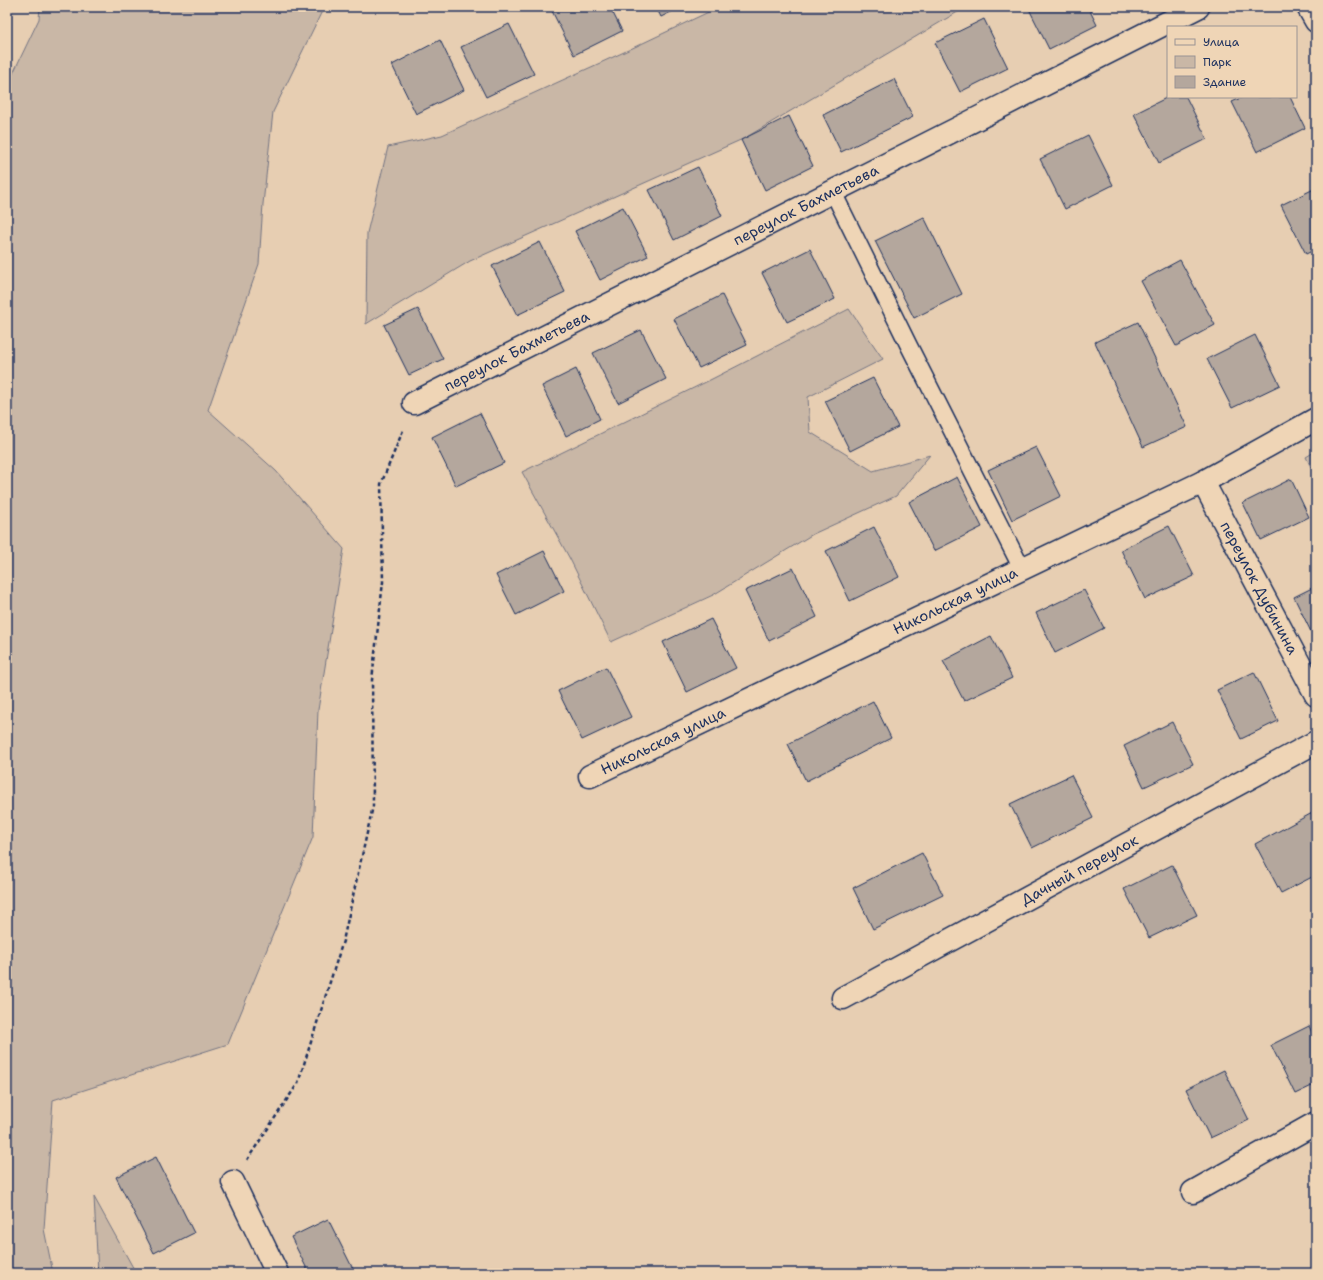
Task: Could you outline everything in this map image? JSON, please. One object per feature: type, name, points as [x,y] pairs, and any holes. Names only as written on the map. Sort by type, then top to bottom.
[{"type":"street","name":"переулок Бахметьева","points":[[414,404],[1198,7]]},
{"type":"street","points":[[1308,7],[1316,21]]},
{"type":"street","name":"Никольская улица","points":[[590,776],[1203,482],[1316,419]]},
{"type":"street","name":"переулок Дубинина","points":[[1203,482],[1316,695]]},
{"type":"street","name":"Дачный переулок","points":[[843,998],[1316,742]]},
{"type":"street","points":[[1193,1192],[1316,1123]]},
{"type":"street","points":[[233,1182],[277,1273]]},
{"type":"lane","points":[[833,192],[1022,569]]},
{"type":"path","points":[[233,1182],[298,1083],[344,941],[373,806],[372,680],[383,582],[381,484],[414,404]]},
{"type":"green space","points":[[40,7],[324,7],[273,112],[263,204],[259,264],[208,410],[276,471],[344,549],[318,710],[313,837],[228,1044],[53,1100],[44,1229],[53,1273],[7,1273],[7,86],[39,19]]},
{"type":"green space","points":[[719,7],[966,7],[745,138],[470,261],[366,324],[367,233],[388,147],[442,135]]},
{"type":"green space","points":[[849,309],[883,359],[808,397],[810,432],[873,471],[930,455],[896,496],[813,534],[713,595],[611,642],[570,559],[522,472],[710,380]]},
{"type":"green space","points":[[1316,451],[1316,477],[1306,457]]},
{"type":"green space","points":[[94,1197],[136,1273],[98,1273]]},
{"type":"building","points":[[550,7],[610,7],[622,31],[574,55]]},
{"type":"building","points":[[656,7],[681,7],[661,17]]},
{"type":"building","points":[[1028,7],[1088,7],[1097,25],[1049,49]]},
{"type":"building","points":[[984,19],[1008,68],[960,92],[935,43]]},
{"type":"building","points":[[509,24],[534,74],[486,97],[461,47]]},
{"type":"building","points":[[440,40],[464,90],[416,114],[392,65]]},
{"type":"building","points":[[894,79],[913,117],[841,152],[823,115]]},
{"type":"building","points":[[1167,98],[1186,98],[1207,139],[1159,163],[1134,114]]},
{"type":"building","points":[[1241,98],[1290,98],[1305,128],[1257,152],[1232,102]]},
{"type":"building","points":[[789,116],[813,166],[765,190],[741,140]]},
{"type":"building","points":[[1088,135],[1113,185],[1065,209],[1040,159]]},
{"type":"building","points":[[698,167],[722,216],[674,240],[649,190]]},
{"type":"building","points":[[1316,188],[1316,249],[1306,254],[1281,205]]},
{"type":"building","points":[[623,207],[648,256],[600,280],[575,231]]},
{"type":"building","points":[[924,217],[962,294],[914,318],[875,241]]},
{"type":"building","points":[[540,242],[565,292],[517,315],[492,266]]},
{"type":"building","points":[[810,249],[835,299],[787,322],[762,273]]},
{"type":"building","points":[[1180,260],[1215,325],[1176,346],[1141,281]]},
{"type":"building","points":[[722,295],[747,345],[699,368],[674,319]]},
{"type":"building","points":[[418,309],[443,359],[409,375],[384,325]]},
{"type":"building","points":[[1138,322],[1187,427],[1143,447],[1095,342]]},
{"type":"building","points":[[641,330],[666,379],[618,403],[593,353]]},
{"type":"building","points":[[1255,335],[1280,385],[1232,408],[1207,359]]},
{"type":"building","points":[[576,369],[600,419],[566,436],[542,386]]},
{"type":"building","points":[[873,378],[898,427],[850,451],[825,401]]},
{"type":"building","points":[[480,413],[504,463],[456,486],[432,437]]},
{"type":"building","points":[[1036,447],[1061,496],[1012,520],[988,470]]},
{"type":"building","points":[[957,477],[982,527],[934,551],[909,502]]},
{"type":"building","points":[[1291,479],[1309,517],[1261,540],[1243,503]]},
{"type":"building","points":[[1169,526],[1194,576],[1145,599],[1121,550]]},
{"type":"building","points":[[874,527],[899,577],[850,601],[826,551]]},
{"type":"building","points":[[544,551],[564,591],[516,615],[496,575]]},
{"type":"building","points":[[793,568],[817,617],[769,641],[745,591]]},
{"type":"building","points":[[1316,586],[1316,642],[1294,597]]},
{"type":"building","points":[[1084,590],[1104,628],[1055,653],[1036,613]]},
{"type":"building","points":[[711,619],[736,668],[687,692],[663,642]]},
{"type":"building","points":[[991,636],[1012,678],[964,701],[943,661]]},
{"type":"building","points":[[606,667],[631,717],[582,740],[558,691]]},
{"type":"building","points":[[1254,672],[1278,721],[1241,739],[1217,690]]},
{"type":"building","points":[[873,701],[891,738],[806,781],[788,744]]},
{"type":"building","points":[[1172,722],[1193,764],[1144,787],[1124,746]]},
{"type":"building","points":[[1071,775],[1093,818],[1032,848],[1010,804]]},
{"type":"building","points":[[1314,812],[1316,816],[1316,875],[1281,893],[1255,844]]},
{"type":"building","points":[[922,853],[943,895],[873,929],[853,888]]},
{"type":"building","points":[[1172,865],[1197,915],[1149,938],[1124,889]]},
{"type":"building","points":[[1309,1026],[1316,1041],[1316,1084],[1295,1094],[1271,1045]]},
{"type":"building","points":[[1224,1070],[1249,1120],[1210,1138],[1186,1089]]},
{"type":"building","points":[[156,1157],[194,1233],[154,1253],[116,1177]]},
{"type":"building","points":[[328,1219],[355,1273],[309,1273],[291,1237]]}]
